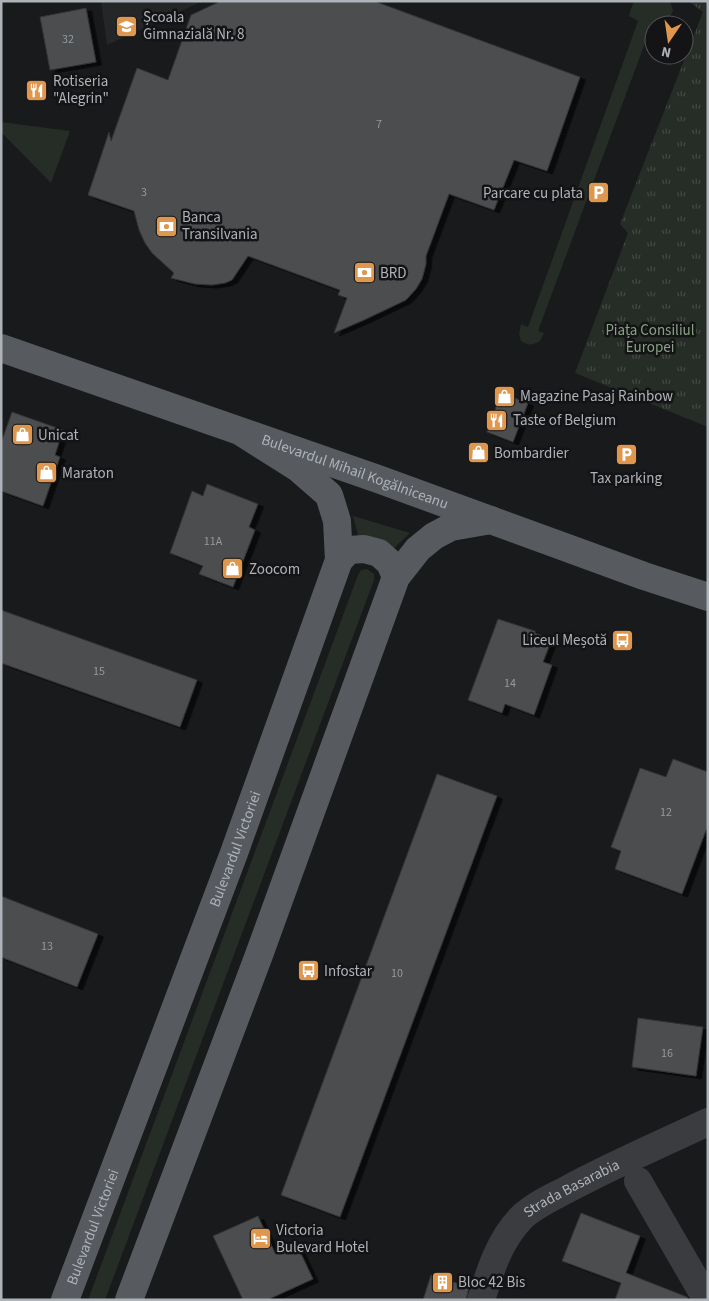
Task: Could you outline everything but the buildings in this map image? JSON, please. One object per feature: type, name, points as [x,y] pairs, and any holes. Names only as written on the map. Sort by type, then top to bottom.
[{"type":"main road","name":"Bulevardul Mihail Kogălniceanu","points":[[1,348],[378,479],[708,598]]},
{"type":"main road","name":"Bulevardul Victoriei","points":[[65,1300],[234,853],[339,560],[337,521],[329,495],[298,468],[241,432]]},
{"type":"main road","points":[[129,1300],[259,955],[396,577],[418,548],[434,536],[451,527],[491,520]]},
{"type":"main road","points":[[339,560],[350,550],[364,549],[379,554],[390,563],[396,577]]},
{"type":"street","name":"Strada Basarabia","points":[[481,1300],[499,1250],[522,1217],[542,1203],[580,1182],[708,1122]]},
{"type":"street","points":[[638,1181],[707,1300]]},
{"type":"shaded area","name":"Școala Gimnazială Nr. 8","points":[[101,1],[203,1],[107,45]]},
{"type":"green space","points":[[634,1],[670,1],[673,11],[671,15],[644,15],[644,46],[538,331],[544,333],[540,341],[526,344],[521,341],[519,334],[521,324],[528,327],[638,21],[629,16]]},
{"type":"green space","name":"Piața Consiliul Europei","points":[[688,1],[708,1],[708,427],[575,373],[628,233],[620,224],[682,65],[694,65],[694,35],[703,12]]},
{"type":"green space","points":[[1,122],[70,131],[51,183],[1,132]]},
{"type":"green space","points":[[353,516],[410,533],[389,555],[361,547]]},
{"type":"green space","points":[[367,569],[374,574],[374,580],[105,1300],[88,1300],[358,575],[361,570]]},
{"type":"place","name":"Școala Gimnazială Nr. 8","points":[[127,26]]},
{"type":"place","name":"Rotiseria \"Alegrin\"","points":[[37,90]]},
{"type":"place","name":"Parcare cu plata","points":[[599,193]]},
{"type":"place","name":"Banca Transilvania","points":[[166,226]]},
{"type":"place","name":"BRD","points":[[364,273]]},
{"type":"place","name":"Magazine Pasaj Rainbow","points":[[504,396]]},
{"type":"place","name":"Taste of Belgium","points":[[497,420]]},
{"type":"place","name":"Unicat","points":[[22,435]]},
{"type":"place","name":"Bombardier","points":[[478,453]]},
{"type":"place","name":"Tax parking","points":[[626,455]]},
{"type":"place","name":"Maraton","points":[[46,473]]},
{"type":"place","name":"Zoocom","points":[[233,569]]},
{"type":"place","name":"Liceul Meșotă","points":[[623,640]]},
{"type":"place","name":"Infostar","points":[[308,971]]},
{"type":"place","name":"Victoria Bulevard Hotel","points":[[260,1239]]},
{"type":"place","name":"Bloc 42 Bis","points":[[442,1282]]}]
